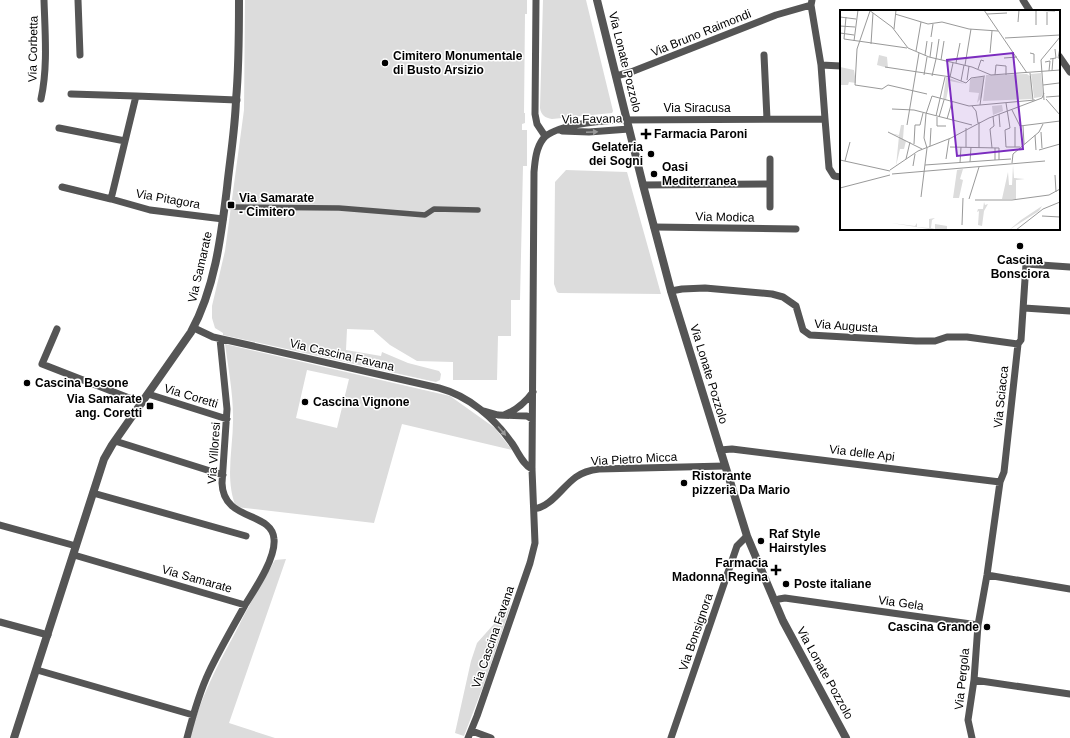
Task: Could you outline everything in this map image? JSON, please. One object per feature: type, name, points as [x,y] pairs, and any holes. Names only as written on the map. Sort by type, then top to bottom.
[{"type":"street","name":"Via Corbetta","points":[[41,99],[44,87],[46,59],[44,0]]},
{"type":"street","points":[[78,0],[80,55]]},
{"type":"street","name":"Via Samarate","points":[[14,738],[104,459],[194,328],[209,290],[218,252],[223,219],[236,100],[239,0]]},
{"type":"street","points":[[536,0],[535,114],[537,124],[546,136],[554,131]]},
{"type":"street","name":"Via Lonate Pozzolo","points":[[597,0],[626,119],[671,291],[747,536],[774,601],[792,638],[846,738]]},
{"type":"street","points":[[1023,0],[1029,10]]},
{"type":"street","points":[[812,3],[821,64],[829,168],[834,176],[840,177]]},
{"type":"street","name":"Via Bruno Raimondi","points":[[616,76],[631,72],[776,15],[812,3]]},
{"type":"street","points":[[764,55],[767,119]]},
{"type":"street","points":[[1060,57],[1070,72]]},
{"type":"street","points":[[821,64],[840,66]]},
{"type":"street","points":[[71,94],[236,100]]},
{"type":"street","points":[[111,198],[136,96]]},
{"type":"street","name":"Via Siracusa","points":[[626,119],[825,118]]},
{"type":"street","name":"Via Favana","points":[[554,131],[595,122],[626,119]]},
{"type":"street","points":[[59,128],[125,141]]},
{"type":"street","name":"Via Favana","points":[[554,131],[589,132],[629,129]]},
{"type":"street","name":"Via Cascina Favana","points":[[468,738],[472,731],[534,550],[535,536],[532,469],[532,419],[535,166],[539,147],[546,136]]},
{"type":"street","points":[[770,159],[770,208]]},
{"type":"street","points":[[643,185],[770,184]]},
{"type":"street","name":"Via Pitagora","points":[[62,187],[111,198],[150,210],[223,219]]},
{"type":"street","points":[[231,207],[339,208],[425,215],[434,209],[478,210]]},
{"type":"street","name":"Via Modica","points":[[654,227],[796,229]]},
{"type":"street","name":"Via Sciacca","points":[[987,575],[1000,482],[1004,472],[1018,344],[1021,340],[1026,264],[1070,267]]},
{"type":"street","name":"Via Augusta","points":[[671,291],[705,288],[772,294],[783,297],[796,306],[804,330],[810,335],[916,341],[934,341],[947,337],[968,337],[1018,344]]},
{"type":"street","points":[[1024,308],[1070,311]]},
{"type":"street","name":"Via Cascina Favana","points":[[194,328],[220,339],[439,388],[456,394],[482,410],[493,414],[524,416],[532,419]]},
{"type":"street","points":[[57,329],[42,364],[142,403]]},
{"type":"street","name":"Via Villoresi","points":[[187,738],[199,694],[208,673],[267,566],[274,546],[272,531],[267,525],[228,504],[223,493],[227,419],[220,339]]},
{"type":"street","points":[[504,415],[518,408],[533,392]]},
{"type":"street","name":"Via Coretti","points":[[148,394],[227,419]]},
{"type":"street","name":"Via Cascina Favana","points":[[482,410],[502,431],[527,466],[532,469]]},
{"type":"street","points":[[115,441],[223,475]]},
{"type":"street","name":"Via delle Api","points":[[720,450],[732,449],[1000,482]]},
{"type":"street","name":"Via Pietro Micca","points":[[534,509],[543,507],[576,477],[591,470],[725,466]]},
{"type":"street","points":[[93,493],[246,536]]},
{"type":"street","points":[[0,525],[76,546]]},
{"type":"street","name":"Via Bonsignora","points":[[671,738],[737,546],[747,536]]},
{"type":"street","name":"Via Samarate","points":[[74,555],[245,605]]},
{"type":"street","points":[[987,575],[1070,589]]},
{"type":"street","name":"Via Pergola","points":[[972,738],[968,720],[974,680],[978,625],[987,575]]},
{"type":"street","name":"Via Gela","points":[[774,601],[785,598],[978,625]]},
{"type":"street","points":[[0,622],[48,635]]},
{"type":"street","points":[[37,670],[193,715]]},
{"type":"street","points":[[974,680],[1070,694]]},
{"type":"street","points":[[472,731],[492,738]]},
{"type":"shaded area","points":[[245,0],[527,0],[527,14],[525,14],[525,123],[522,124],[522,130],[527,130],[527,166],[523,166],[520,300],[511,300],[511,336],[498,336],[497,380],[453,380],[453,362],[417,361],[390,345],[374,330],[347,329],[346,350],[381,356],[382,352],[408,363],[439,371],[441,374],[440,380],[436,382],[431,381],[223,335],[223,333],[215,328],[212,318],[212,306],[225,251],[244,110]]},
{"type":"shaded area","points":[[543,0],[586,0],[613,111],[612,113],[552,119],[545,117],[541,113]]},
{"type":"shaded area","points":[[566,170],[627,172],[661,294],[557,292],[554,284],[555,182]]},
{"type":"shaded area","points":[[225,344],[450,396],[495,428],[512,450],[402,424],[374,523],[236,507],[232,496],[230,473],[233,407]],"holes":[[[307,370],[349,379],[337,428],[296,418]]]},
{"type":"shaded area","points":[[286,559],[229,723],[275,738],[190,738],[198,711],[209,685],[249,606],[275,560]]},
{"type":"shaded area","points":[[511,605],[484,684],[464,736],[455,733],[471,661],[477,643]]},
{"type":"place","name":"Cimitero Monumentale di Busto Arsizio","points":[[385,63]]},
{"type":"place","name":"Farmacia Paroni","points":[[646,134]]},
{"type":"place","name":"Gelateria dei Sogni","points":[[651,154]]},
{"type":"place","name":"Oasi Mediterranea","points":[[654,174]]},
{"type":"place","name":"Via Samarate - Cimitero","points":[[231,205]]},
{"type":"place","name":"Cascina Bonsciora","points":[[1020,246]]},
{"type":"place","name":"Cascina Bosone","points":[[27,383]]},
{"type":"place","name":"Cascina Vignone","points":[[305,402]]},
{"type":"place","name":"Via Samarate ang. Coretti","points":[[150,406]]},
{"type":"place","name":"Ristorante pizzeria Da Mario","points":[[684,483]]},
{"type":"place","name":"Raf Style Hairstyles","points":[[761,541]]},
{"type":"place","name":"Farmacia Madonna Regina","points":[[776,570]]},
{"type":"place","name":"Poste italiane","points":[[786,584]]},
{"type":"place","name":"Cascina Grande","points":[[987,627]]}]
